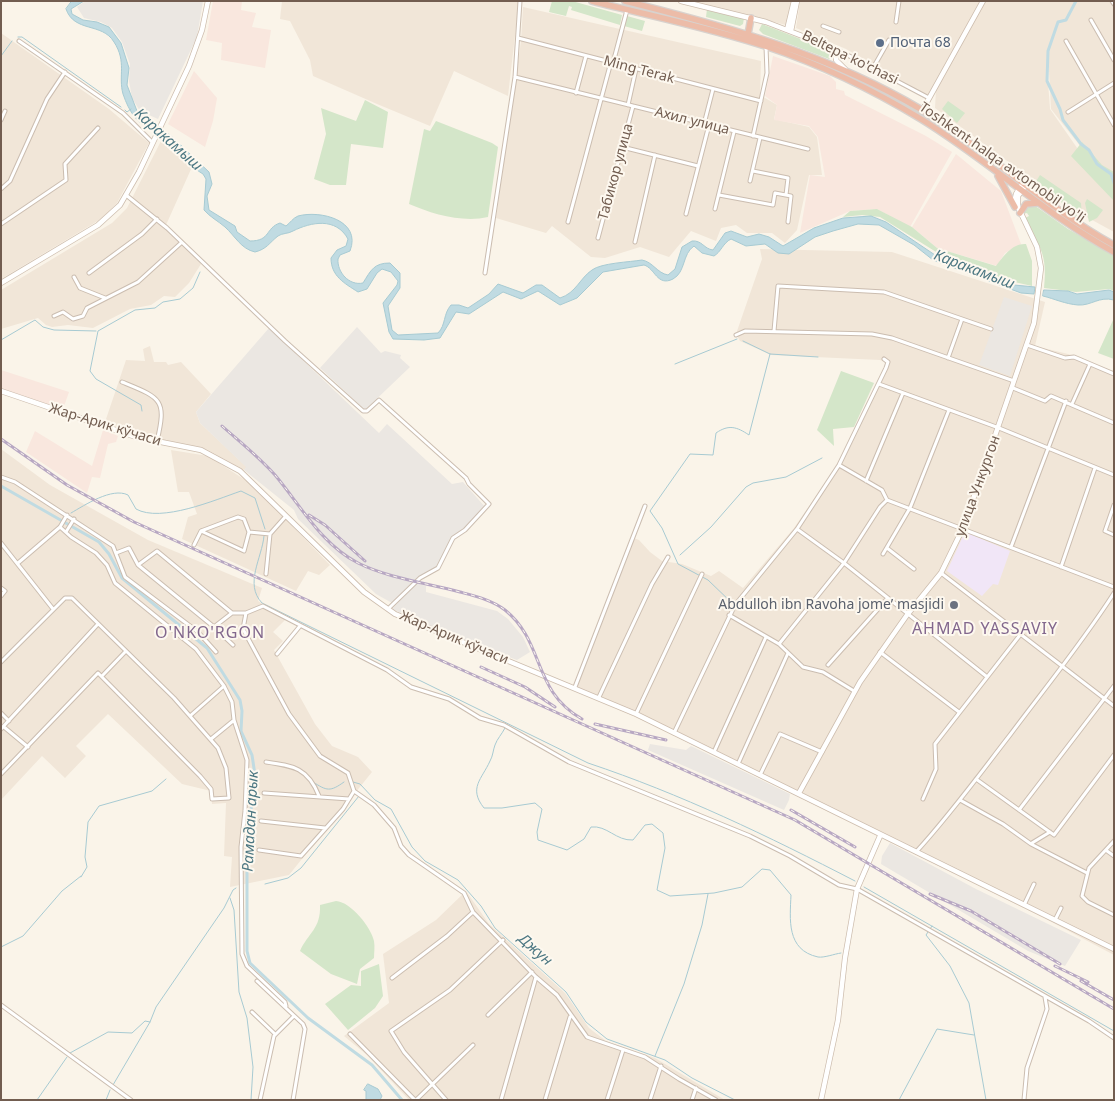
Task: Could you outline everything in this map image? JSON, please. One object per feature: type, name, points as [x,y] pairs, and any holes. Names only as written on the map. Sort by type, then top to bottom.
[{"type":"highway","name":"Toshkent halqa avtomobil yo'li","points":[[592,1],[766,46],[830,70],[876,94],[946,136],[1038,203],[1114,245]]},
{"type":"highway","name":"Toshkent halqa avtomobil yo'li","points":[[625,1],[748,34],[829,62],[846,70],[922,111],[1024,184],[1072,223],[1114,252]]},
{"type":"highway","points":[[668,20],[670,12]]},
{"type":"highway","points":[[748,34],[751,18]]},
{"type":"highway","points":[[994,170],[1015,207]]},
{"type":"highway","points":[[1020,213],[1026,204],[1038,203]]},
{"type":"main road","points":[[1,283],[102,223],[115,211],[126,195],[154,140],[199,40],[208,1]]},
{"type":"main road","name":"Beltepa ko'chasi","points":[[681,1],[751,18],[789,30],[836,49]]},
{"type":"main road","points":[[789,30],[796,1]]},
{"type":"main road","points":[[922,111],[983,1]]},
{"type":"main road","points":[[836,49],[836,60],[846,70]]},
{"type":"main road","points":[[829,62],[836,60]]},
{"type":"main road","points":[[1024,184],[1014,200],[1015,207],[1037,254],[1040,284]]},
{"type":"main road","points":[[1020,190],[1017,202],[1020,213],[1040,255],[1040,284]]},
{"type":"main road","name":"улица Ункургон","points":[[799,793],[823,752],[854,691],[907,615],[941,573],[963,528],[1027,345],[1040,284]]},
{"type":"main road","name":"Жар-Арик кўчаси","points":[[1,391],[156,442],[193,447],[217,457],[240,471],[364,592],[388,609],[454,640],[600,697],[799,793],[880,836],[1114,949]]},
{"type":"main road","points":[[821,1100],[838,1020],[846,948],[857,888],[880,836]]},
{"type":"street","points":[[485,273],[515,78],[520,1]]},
{"type":"street","points":[[896,22],[899,1]]},
{"type":"street","points":[[568,222],[627,10]]},
{"type":"street","points":[[1091,20],[1114,60]]},
{"type":"street","points":[[823,26],[839,32]]},
{"type":"street","name":"Ming Terak","points":[[518,38],[760,100]]},
{"type":"street","points":[[873,68],[889,40]]},
{"type":"street","points":[[20,41],[123,113],[154,140]]},
{"type":"street","points":[[1066,41],[1114,125]]},
{"type":"street","points":[[753,136],[767,73],[766,46]]},
{"type":"street","name":"Beltepa ko'chasi","points":[[836,49],[929,98]]},
{"type":"street","points":[[576,93],[586,56]]},
{"type":"street","points":[[628,105],[636,69]]},
{"type":"street","points":[[1,189],[10,181],[47,99],[65,72]]},
{"type":"street","name":"Ахил улица","points":[[515,78],[808,149]]},
{"type":"street","points":[[1068,112],[1114,83]]},
{"type":"street","points":[[686,214],[698,166],[713,89]]},
{"type":"street","name":"Табикор улица","points":[[598,238],[633,106]]},
{"type":"street","points":[[1,120],[5,111]]},
{"type":"street","points":[[1,224],[66,180],[65,164],[98,128]]},
{"type":"street","points":[[716,209],[734,131]]},
{"type":"street","points":[[750,181],[760,138]]},
{"type":"street","points":[[622,147],[698,166]]},
{"type":"street","points":[[635,242],[656,155]]},
{"type":"street","points":[[753,171],[788,178],[786,195]]},
{"type":"street","points":[[719,195],[773,205],[775,193],[791,196],[788,222]]},
{"type":"street","points":[[126,195],[157,219],[363,411],[367,411],[378,400],[466,478],[468,484],[489,504],[465,530],[453,538],[438,568],[420,578],[388,609]]},
{"type":"street","points":[[89,273],[142,234],[157,219]]},
{"type":"street","points":[[54,316],[63,312],[73,319],[83,316],[88,308],[138,282],[181,243]]},
{"type":"street","points":[[74,277],[80,288],[106,298]]},
{"type":"street","points":[[774,332],[778,286],[884,292],[991,329]]},
{"type":"street","points":[[948,358],[962,319]]},
{"type":"street","points":[[736,335],[746,331],[872,334],[892,338],[1015,382]]},
{"type":"street","points":[[1027,345],[1065,358],[1074,357],[1114,374]]},
{"type":"street","points":[[674,733],[735,605],[797,529],[839,465],[879,384],[888,362],[884,359]]},
{"type":"street","points":[[1072,404],[1090,364]]},
{"type":"street","points":[[122,382],[150,394],[157,400],[162,409],[156,442]]},
{"type":"street","points":[[879,384],[999,428],[1114,475]]},
{"type":"street","points":[[1013,388],[1045,401],[1051,396],[1066,401],[1114,423]]},
{"type":"street","points":[[866,481],[903,393]]},
{"type":"street","points":[[1011,547],[1066,401]]},
{"type":"street","points":[[883,554],[910,508],[949,410]]},
{"type":"street","points":[[839,465],[882,490],[887,500],[1114,587]]},
{"type":"street","points":[[1061,567],[1095,468]]},
{"type":"street","points":[[1,477],[15,482],[113,546],[125,577],[198,632],[216,652]]},
{"type":"street","points":[[779,644],[844,563],[880,507],[887,500]]},
{"type":"street","points":[[1114,505],[1104,531],[1114,535]]},
{"type":"street","points":[[574,687],[644,506]]},
{"type":"street","points":[[18,563],[60,527],[67,515]]},
{"type":"street","points":[[266,574],[270,534],[287,515]]},
{"type":"street","points":[[194,545],[201,531],[238,517],[244,519],[249,532],[244,551],[201,531]]},
{"type":"street","points":[[66,533],[74,519]]},
{"type":"street","points":[[60,527],[96,553],[107,565],[115,583],[196,650],[224,686],[232,702],[234,720],[247,760],[245,811],[241,847],[242,954],[247,966],[285,1002],[286,1006]]},
{"type":"street","points":[[797,529],[844,563],[986,676]]},
{"type":"street","points":[[249,532],[270,534]]},
{"type":"street","points":[[1,543],[53,609]]},
{"type":"street","points":[[116,553],[129,548],[138,565],[214,627],[233,645]]},
{"type":"street","points":[[886,548],[914,569]]},
{"type":"street","points":[[138,565],[157,551],[232,612],[246,613],[263,606],[387,670],[411,687],[449,699],[480,718],[506,726],[570,762],[750,836],[790,856],[839,885],[857,888],[1114,1038]]},
{"type":"street","points":[[600,697],[652,584],[668,557]]},
{"type":"street","points":[[941,573],[1062,668],[1114,706]]},
{"type":"street","points":[[636,714],[702,574]]},
{"type":"street","points":[[1,588],[5,591],[1,596]]},
{"type":"street","points":[[916,852],[960,800],[1062,668],[1091,630],[1114,593]]},
{"type":"street","points":[[1,662],[68,596],[126,651],[211,739],[218,748],[226,768],[230,783],[229,799],[212,799],[210,790],[200,776],[102,676],[96,673],[1,774]]},
{"type":"street","points":[[828,666],[886,598]]},
{"type":"street","points":[[214,627],[232,612]]},
{"type":"street","points":[[246,613],[243,629],[289,714],[320,756],[348,773],[354,791],[374,805],[394,828],[401,846],[409,855],[464,893],[473,912],[503,940],[536,977],[557,995],[587,1037],[645,1056],[716,1100]]},
{"type":"street","points":[[729,616],[779,644],[803,667],[823,672],[854,691]]},
{"type":"street","points":[[28,747],[3,728],[98,624]]},
{"type":"street","points":[[277,654],[300,626]]},
{"type":"street","points":[[923,799],[936,769],[935,744],[986,676],[1020,635]]},
{"type":"street","points":[[714,752],[766,637]]},
{"type":"street","points":[[102,676],[126,651]]},
{"type":"street","points":[[880,652],[959,712]]},
{"type":"street","points":[[738,764],[788,653]]},
{"type":"street","points":[[190,716],[224,686]]},
{"type":"street","points":[[1019,810],[1114,686]]},
{"type":"street","points":[[1,713],[9,721]]},
{"type":"street","points":[[211,739],[234,720]]},
{"type":"street","points":[[760,775],[780,734],[823,752]]},
{"type":"street","points":[[976,779],[1054,835],[1114,755]]},
{"type":"street","points":[[266,762],[296,767],[314,784],[319,796]]},
{"type":"street","points":[[259,850],[301,856],[349,800],[354,791]]},
{"type":"street","points":[[264,793],[319,796],[349,800]]},
{"type":"street","points":[[960,800],[1003,824],[1031,844],[1087,873]]},
{"type":"street","points":[[261,822],[326,828]]},
{"type":"street","points":[[1031,844],[1050,832]]},
{"type":"street","points":[[1114,841],[1089,868],[1082,896],[1088,902],[1114,915]]},
{"type":"street","points":[[1107,850],[1114,856]]},
{"type":"street","points":[[1024,905],[1034,884]]},
{"type":"street","points":[[1055,920],[1061,908]]},
{"type":"street","points":[[392,978],[447,936],[473,912]]},
{"type":"street","points":[[446,1100],[404,1052],[391,1031],[450,990],[503,940]]},
{"type":"street","points":[[488,1016],[532,972]]},
{"type":"street","points":[[501,1100],[536,977]]},
{"type":"street","points":[[257,981],[286,1006],[306,1029],[293,1100]]},
{"type":"street","points":[[1044,996],[1047,1009]]},
{"type":"street","points":[[1024,1100],[1028,1068],[1051,1000]]},
{"type":"street","points":[[1,1005],[131,1100]]},
{"type":"street","points":[[252,1012],[275,1034]]},
{"type":"street","points":[[260,1100],[275,1034],[294,1016]]},
{"type":"street","points":[[545,1100],[571,1016]]},
{"type":"street","points":[[350,1034],[416,1100],[473,1045]]},
{"type":"street","points":[[607,1100],[623,1050]]},
{"type":"street","points":[[650,1100],[661,1066]]},
{"type":"street","points":[[692,1100],[696,1088]]},
{"type":"shaded area","points":[[85,1],[203,1],[197,37],[158,119],[140,111],[132,98],[129,81],[130,64],[122,42],[112,28],[101,22],[84,18],[77,7]]},
{"type":"shaded area","points":[[213,1],[242,1],[241,10],[256,13],[252,27],[271,30],[265,68],[221,60],[222,43],[206,40]]},
{"type":"shaded area","points":[[282,1],[519,1],[508,96],[454,71],[430,126],[377,104],[313,76],[310,60],[290,21],[280,19]]},
{"type":"shaded area","points":[[690,1],[792,1],[786,25]]},
{"type":"shaded area","points":[[800,1],[982,1],[928,96],[846,49],[796,28]]},
{"type":"shaded area","points":[[985,1],[1114,1],[1114,189],[1051,109],[1048,52],[1047,68],[1050,109],[1114,201],[1114,232],[1074,210],[935,108],[936,89]]},
{"type":"shaded area","points":[[523,7],[761,61],[760,95],[777,105],[774,119],[809,127],[817,137],[822,175],[809,175],[797,230],[785,243],[772,233],[747,233],[736,225],[721,228],[716,241],[691,231],[669,257],[640,247],[605,258],[591,257],[552,226],[546,233],[496,218],[521,41]]},
{"type":"shaded area","points":[[1,33],[109,109],[149,143],[117,203],[101,219],[1,279]]},
{"type":"shaded area","points":[[773,56],[830,76],[836,82],[836,89],[844,91],[845,95],[926,136],[952,152],[910,227],[877,209],[850,211],[800,233],[810,175],[825,177],[818,137],[809,126],[774,120],[777,105],[765,96]]},
{"type":"shaded area","points":[[194,71],[217,98],[213,121],[205,147],[168,124]]},
{"type":"shaded area","points":[[161,141],[192,167],[166,225],[201,264],[189,283],[175,297],[164,296],[151,305],[130,309],[93,328],[68,325],[52,327],[46,325],[38,318],[1,329],[1,290],[112,223],[127,208]]},
{"type":"shaded area","points":[[956,154],[1001,191],[1021,244],[1005,253],[997,266],[937,248],[912,227]]},
{"type":"shaded area","name":"AHMAD YASSAVIY","points":[[760,249],[892,252],[1045,302],[1035,346],[1068,354],[1114,371],[1114,955],[1044,918],[640,719],[572,689],[631,537],[639,540],[662,561],[682,564],[711,576],[719,571],[743,588],[794,528],[838,464],[885,365],[885,362],[880,360],[771,355],[740,341],[736,334],[762,259]]},
{"type":"shaded area","points":[[1004,297],[1032,306],[1010,376],[979,365]]},
{"type":"shaded area","points":[[357,327],[381,353],[385,351],[401,355],[400,358],[410,367],[365,410],[320,368]]},
{"type":"shaded area","points":[[269,328],[379,433],[387,424],[452,484],[463,482],[486,508],[465,529],[453,537],[437,568],[418,578],[392,603],[376,594],[298,519],[294,510],[244,470],[246,467],[200,423],[196,412]]},
{"type":"shaded area","points":[[150,346],[154,362],[166,362],[168,365],[181,362],[211,394],[196,412],[200,423],[247,467],[244,470],[206,449],[145,439],[104,425],[126,360],[145,361],[143,349]]},
{"type":"shaded area","points":[[1,370],[69,392],[63,409],[1,389]]},
{"type":"shaded area","points":[[103,430],[118,436],[116,442],[108,444],[100,478],[92,477],[87,493],[26,452],[35,431],[92,466]]},
{"type":"shaded area","points":[[1,449],[50,485],[148,540],[262,588],[258,601],[287,618],[273,632],[283,641],[274,650],[315,724],[332,746],[358,757],[372,772],[289,875],[230,887],[232,857],[224,856],[226,803],[212,804],[211,791],[182,784],[108,714],[76,746],[86,756],[65,778],[42,756],[1,800]]},
{"type":"shaded area","points":[[171,450],[208,456],[250,483],[330,565],[319,575],[308,571],[296,591],[182,539],[188,517],[197,514],[189,492],[178,492]]},
{"type":"shaded area","points":[[965,532],[1010,551],[998,585],[993,584],[982,596],[947,571]]},
{"type":"shaded area","points":[[417,583],[426,586],[426,592],[497,611],[508,619],[523,637],[530,652],[517,660],[448,634],[392,609]]},
{"type":"shaded area","points":[[650,744],[686,750],[691,746],[790,794],[789,800],[784,810],[648,750]]},
{"type":"shaded area","points":[[890,843],[976,889],[1081,940],[1065,966],[1028,951],[881,864],[882,856]]},
{"type":"shaded area","points":[[466,891],[489,924],[565,993],[589,1028],[606,1041],[655,1058],[725,1100],[409,1100],[367,1055],[344,1036],[389,1003],[383,954],[436,920]]},
{"type":"green space","points":[[552,1],[572,1],[622,15],[620,25],[571,10],[572,7],[569,6],[566,16],[549,12]]},
{"type":"green space","points":[[707,9],[744,18],[743,24],[740,26],[706,17]]},
{"type":"green space","points":[[627,16],[645,21],[642,31],[624,26]]},
{"type":"green space","points":[[674,17],[767,43],[857,78],[921,113],[1020,183],[1019,185],[913,112],[869,86],[783,50],[673,19]]},
{"type":"green space","points":[[762,24],[829,50],[832,58],[829,59],[763,34],[759,30]]},
{"type":"green space","points":[[365,100],[388,112],[383,148],[351,144],[346,185],[330,185],[314,179],[326,134],[321,108],[356,121]]},
{"type":"green space","points":[[948,101],[965,113],[957,123],[942,109]]},
{"type":"green space","points":[[436,121],[498,147],[488,217],[468,219],[448,217],[409,204],[424,129],[430,131]]},
{"type":"green space","points":[[1082,142],[1102,165],[1114,172],[1114,201],[1071,156]]},
{"type":"green space","points":[[1040,175],[1081,203],[1082,217],[1078,219],[1061,202],[1035,183]]},
{"type":"green space","points":[[1087,199],[1103,210],[1097,218],[1089,222],[1085,203]]},
{"type":"green space","points":[[1034,205],[1068,229],[1114,255],[1114,291],[1109,289],[1076,292],[1044,288],[1045,266],[1043,258],[1025,218],[1029,216],[1027,213],[1023,214],[1025,207]]},
{"type":"green space","points":[[877,209],[912,227],[937,248],[996,266],[1012,248],[1026,244],[1032,261],[1032,286],[1001,279],[985,270],[949,260],[880,217],[862,215],[843,217],[850,211]]},
{"type":"green space","points":[[1114,318],[1114,359],[1098,353]]},
{"type":"green space","points":[[841,371],[874,383],[854,427],[833,429],[834,446],[817,430]]},
{"type":"green space","points":[[336,901],[342,902],[360,916],[369,929],[374,941],[374,958],[360,969],[357,984],[331,974],[300,951],[316,925],[320,913],[320,905]]},
{"type":"green space","points":[[379,964],[383,996],[375,1008],[348,1030],[325,1004],[351,985],[361,986],[361,971]]},
{"type":"water","points":[[72,1],[84,1],[71,9],[72,14],[83,20],[97,22],[109,27],[121,43],[129,68],[127,85],[137,111],[143,118],[169,134],[209,172],[212,184],[207,196],[209,210],[235,226],[237,232],[250,241],[265,237],[275,225],[280,223],[286,226],[298,216],[327,216],[345,225],[350,232],[352,240],[350,251],[340,255],[338,264],[345,277],[353,282],[363,283],[374,268],[385,263],[390,263],[400,273],[400,288],[388,306],[392,330],[398,335],[438,333],[451,305],[468,308],[489,294],[498,284],[523,293],[536,285],[542,285],[560,298],[570,293],[592,270],[609,264],[642,260],[668,275],[675,269],[682,247],[692,241],[713,250],[725,233],[731,231],[747,237],[759,234],[769,237],[783,246],[814,228],[843,218],[871,216],[886,222],[938,257],[1014,285],[1035,287],[1034,294],[1021,293],[933,260],[914,245],[879,225],[858,224],[815,237],[789,254],[778,253],[765,244],[746,246],[731,239],[714,256],[702,253],[694,246],[687,254],[680,272],[673,279],[663,281],[644,265],[603,272],[577,298],[560,305],[538,291],[521,299],[503,292],[469,314],[456,312],[440,338],[424,340],[393,339],[389,332],[383,303],[398,281],[391,272],[382,269],[377,273],[367,289],[358,292],[343,282],[333,270],[331,258],[337,250],[346,246],[348,239],[337,227],[323,223],[308,225],[280,235],[255,252],[242,245],[225,227],[204,210],[206,179],[203,174],[176,147],[139,122],[133,115],[123,94],[121,62],[118,49],[109,36],[82,25],[70,16],[66,9]]},
{"type":"water","points":[[1044,290],[1068,291],[1077,294],[1109,290],[1114,292],[1114,300],[1104,299],[1083,305],[1064,303],[1043,296]]},
{"type":"water","points":[[368,1084],[378,1089],[382,1096],[380,1100],[366,1100],[366,1091],[364,1090]]},
{"type":"waterway","points":[[1076,1],[1066,20],[1058,22],[1048,51],[1047,81],[1063,120],[1081,144],[1089,150],[1097,164],[1111,174],[1114,183]]},
{"type":"waterway","points":[[18,37],[22,37],[121,107]]},
{"type":"waterway","points":[[1,56],[12,41]]},
{"type":"waterway","name":"Каракамыш","points":[[125,110],[127,112],[131,109]]},
{"type":"waterway","points":[[142,411],[141,405],[96,379],[90,371],[98,331],[135,310],[155,308],[163,302],[180,299],[193,288],[200,272]]},
{"type":"waterway","points":[[1,340],[35,320],[43,327],[54,330],[96,331]]},
{"type":"waterway","points":[[675,364],[737,339]]},
{"type":"waterway","points":[[743,341],[770,354],[818,357]]},
{"type":"waterway","points":[[733,604],[708,580],[678,564],[662,528],[650,511],[690,454],[713,455],[716,433],[725,428],[733,428],[749,435],[770,354]]},
{"type":"waterway","points":[[680,555],[711,527],[746,487],[753,483],[786,477],[822,458]]},
{"type":"waterway","name":"Рамадан арык","points":[[1,486],[99,542],[109,554],[122,578],[207,648],[240,700],[242,711],[241,731],[252,755],[255,775],[247,846],[247,951],[250,963],[308,1018],[372,1065],[402,1100]]},
{"type":"waterway","points":[[71,513],[99,498],[114,493],[128,495],[136,509],[147,513],[159,513],[188,509],[241,491],[255,498],[265,529]]},
{"type":"waterway","points":[[264,536],[254,579],[254,588],[262,603],[588,763],[657,788],[724,817],[855,881]]},
{"type":"waterway","points":[[505,728],[496,743],[491,759],[478,784],[477,795],[484,808],[502,808],[535,803],[542,809],[537,832],[538,840],[567,850],[584,839],[591,827],[602,828],[627,840],[633,840],[645,825],[652,824],[663,833],[665,848],[657,890],[670,896],[714,893],[742,887],[762,869],[770,870],[791,895],[790,914],[792,932],[800,948],[818,957],[841,953]]},
{"type":"waterway","points":[[81,877],[87,867],[85,857],[88,822],[99,806],[152,791],[166,779]]},
{"type":"waterway","name":"Джун","points":[[313,782],[325,789],[332,789],[344,782]]},
{"type":"waterway","name":"Джун","points":[[353,782],[360,784],[375,800],[391,809],[412,847],[425,861],[458,880],[481,906],[495,928],[566,992],[586,1022],[607,1039],[665,1060],[692,1078],[735,1100]]},
{"type":"waterway","points":[[265,884],[288,878],[301,868],[359,796]]},
{"type":"waterway","points":[[1,947],[23,936],[62,891],[81,876]]},
{"type":"waterway","points":[[864,887],[1114,1031]]},
{"type":"waterway","points":[[113,1085],[150,1022],[156,1007],[236,888]]},
{"type":"waterway","points":[[655,1056],[684,984],[702,925],[708,894]]},
{"type":"waterway","points":[[230,898],[234,910],[239,992],[247,1018],[253,1067],[251,1100]]},
{"type":"waterway","points":[[932,926],[926,935],[950,966],[969,1003],[986,1100]]},
{"type":"waterway","points":[[70,1053],[108,1032],[132,1033],[145,1021],[150,1022]]},
{"type":"waterway","points":[[899,1100],[937,1029],[974,1035]]},
{"type":"waterway","points":[[37,1100],[67,1057]]},
{"type":"waterway","points":[[106,1100],[110,1090]]},
{"type":"railway","points":[[222,426],[269,468],[312,524],[333,546],[345,555],[358,563],[382,573],[477,597],[505,610],[518,623],[527,637],[554,695],[566,708],[582,719]]},
{"type":"railway","points":[[1,439],[67,485],[134,522],[795,820],[1114,1009]]},
{"type":"railway","points":[[309,515],[325,525],[365,561]]},
{"type":"railway","points":[[481,667],[525,687],[555,707]]},
{"type":"railway","points":[[595,724],[666,740]]},
{"type":"railway","points":[[791,810],[855,847]]},
{"type":"railway","points":[[930,894],[971,911],[1060,964]]},
{"type":"railway","points":[[1055,966],[1088,982]]},
{"type":"railway","points":[[1081,981],[1114,1000]]},
{"type":"place","name":"Почта 68","points":[[880,43]]},
{"type":"place","name":"Abdulloh ibn Ravoha jome’ masjidi","points":[[954,605]]},
{"type":"district","name":"AHMAD YASSAVIY","points":[[985,629]]},
{"type":"district","name":"O'NKO'RGON","points":[[210,633]]}]
